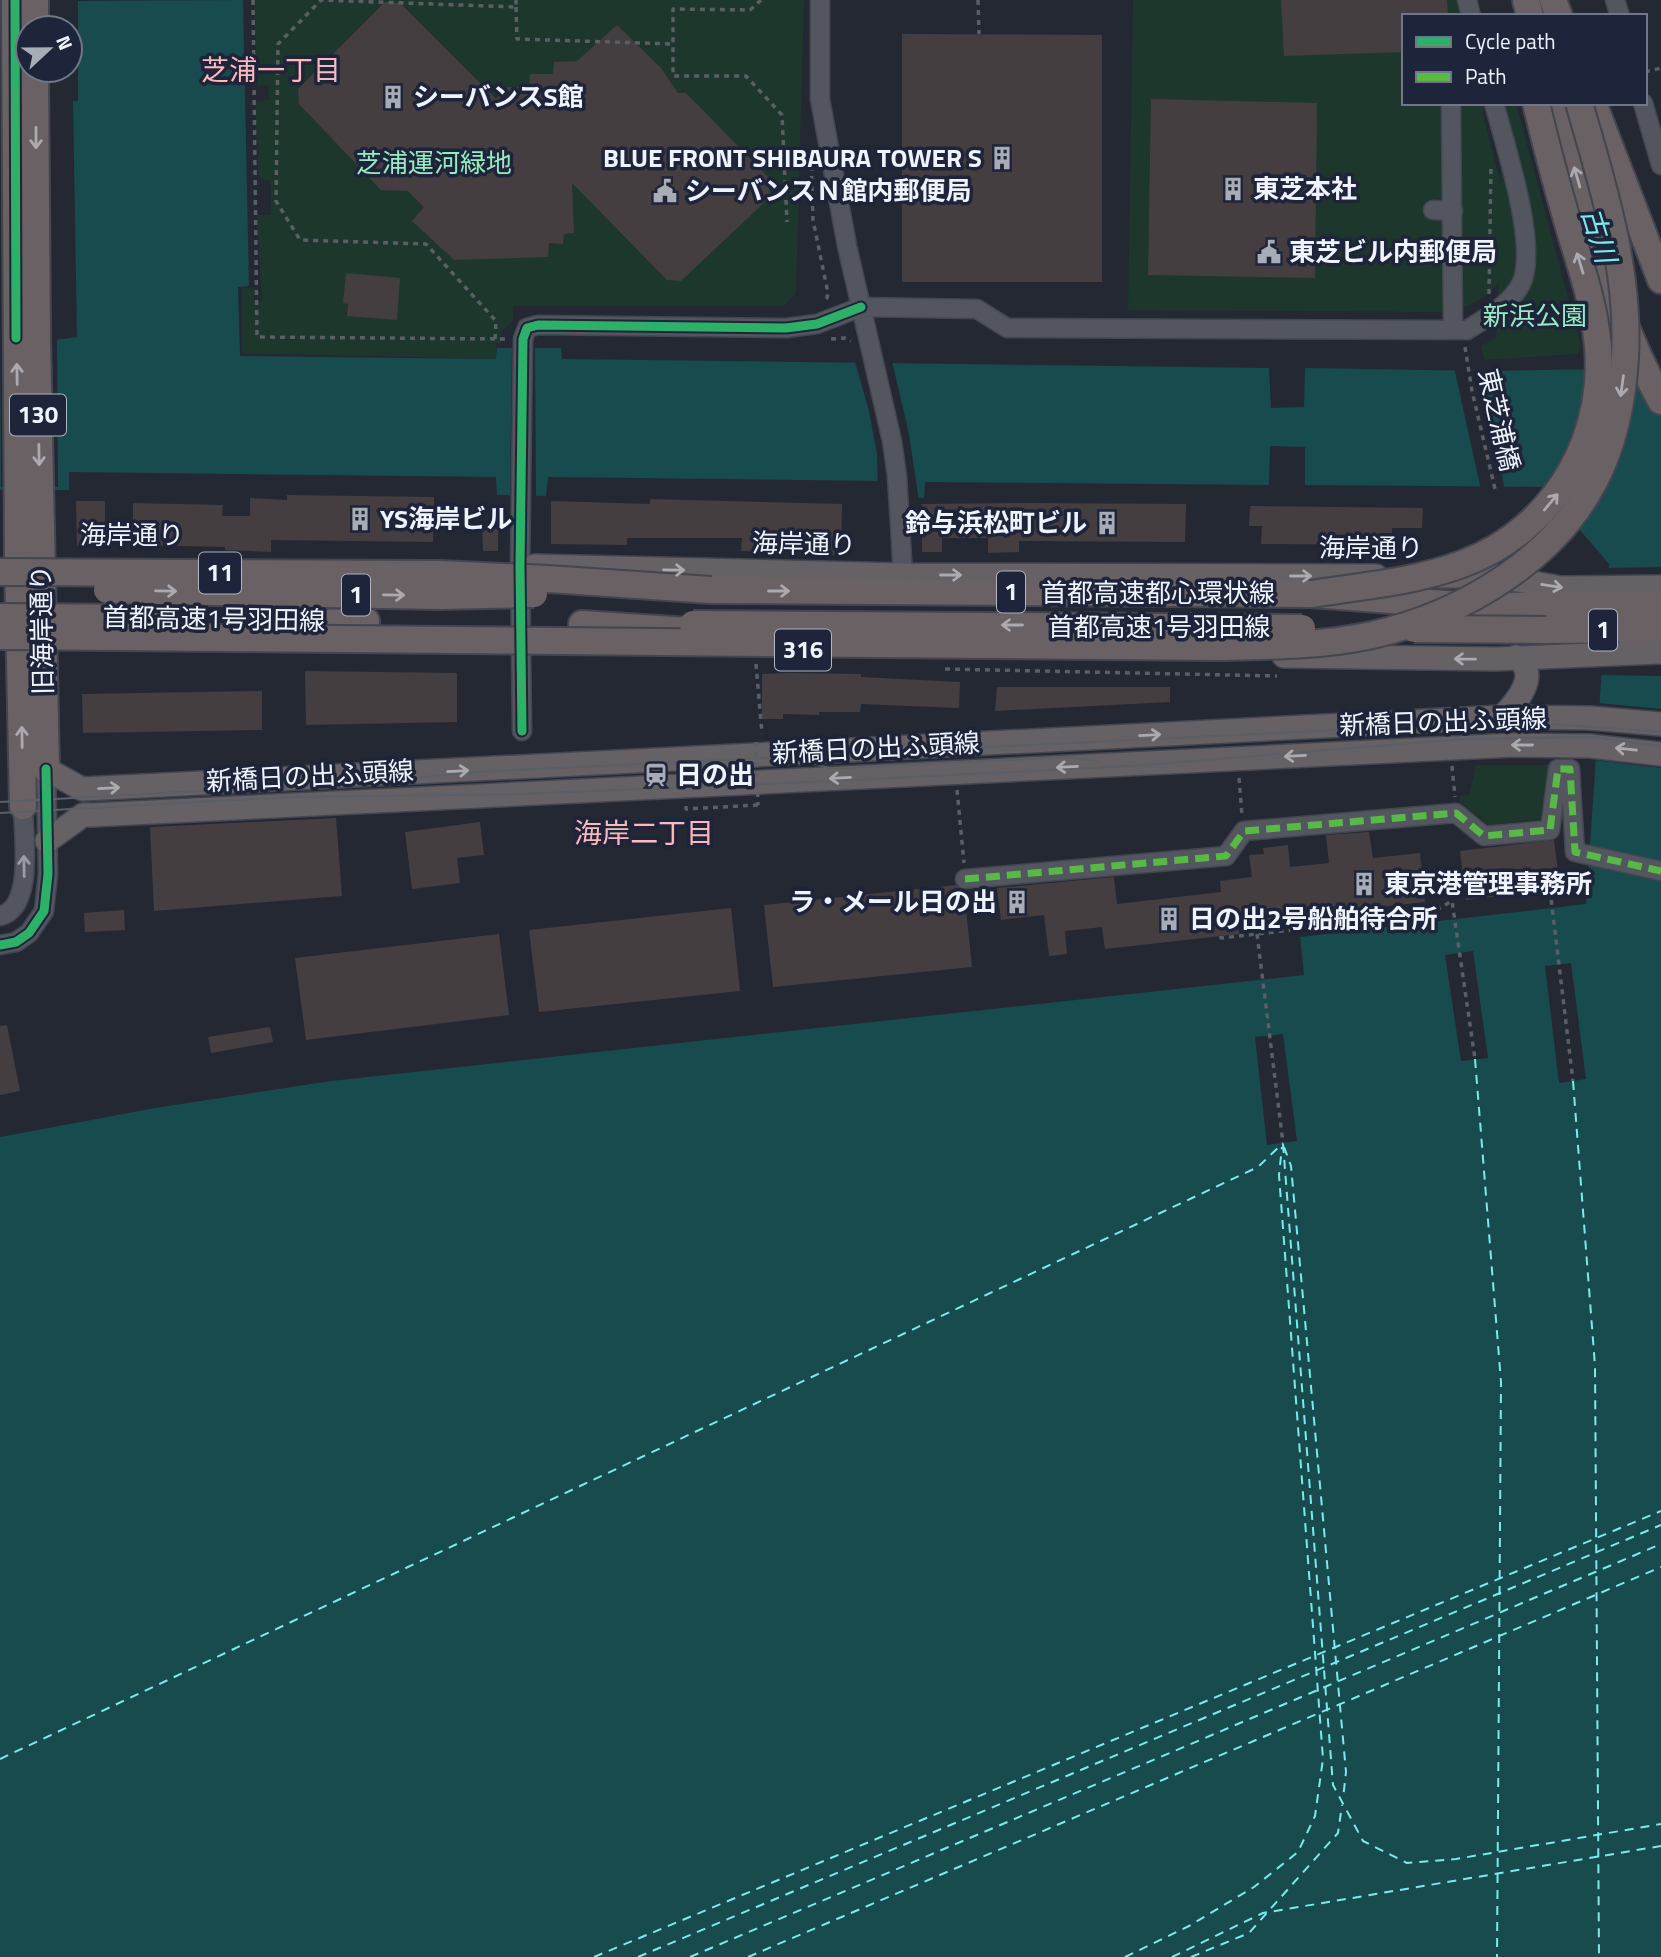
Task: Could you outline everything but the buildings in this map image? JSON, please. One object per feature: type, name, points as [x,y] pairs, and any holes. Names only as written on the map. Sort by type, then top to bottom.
[{"type":"highway","name":"130","points":[[15,0],[27,338]]},
{"type":"highway","name":"130","points":[[27,338],[35,84]]},
{"type":"highway","name":"首都高速都心環状線","points":[[1311,594],[1415,578],[1482,556],[1512,539],[1538,517],[1565,484],[1580,457],[1596,397],[1597,333],[1536,105]]},
{"type":"highway","points":[[1557,105],[1618,306],[1637,355],[1661,401]]},
{"type":"highway","name":"首都高速1号羽田線","points":[[858,643],[1219,647],[1312,644],[1373,634],[1422,620],[1470,598],[1518,568],[1555,534],[1592,484],[1612,436],[1623,378],[1625,330],[1618,255],[1610,214],[1580,105]]},
{"type":"highway","points":[[1594,105],[1661,280]]},
{"type":"highway","name":"旧海岸通り","points":[[27,338],[29,492],[15,565],[46,769]]},
{"type":"highway","name":"11","points":[[15,565],[441,574],[711,590]]},
{"type":"highway","name":"首都高速1号羽田線","points":[[0,589],[440,596],[711,590]]},
{"type":"highway","name":"首都高速都心環状線","points":[[711,590],[1311,594],[1472,606],[1661,605]]},
{"type":"highway","name":"首都高速1号羽田線","points":[[0,617],[582,624],[1661,629]]},
{"type":"highway","name":"11","points":[[26,638],[366,621]]},
{"type":"highway","points":[[582,624],[858,643]]},
{"type":"highway","name":"旧海岸通り","points":[[23,806],[26,638]]},
{"type":"highway","points":[[26,638],[858,643]]},
{"type":"main road","name":"海岸通り","points":[[15,565],[520,566],[902,575],[1494,576],[1561,588],[1661,587]]},
{"type":"main road","name":"316","points":[[26,638],[1496,659],[1661,652]]},
{"type":"main road","points":[[1502,717],[1516,703],[1526,681],[1526,670],[1516,657]]},
{"type":"main road","name":"新橋日の出ふ頭線","points":[[46,769],[82,789],[1502,717],[1590,718],[1661,724]]},
{"type":"main road","name":"新橋日の出ふ頭線","points":[[47,841],[83,815],[1500,746],[1590,746],[1661,754]]},
{"type":"street","points":[[820,0],[820,99],[828,153],[892,441],[899,500],[902,575]]},
{"type":"street","points":[[1451,105],[1453,329]]},
{"type":"street","points":[[522,731],[519,343],[527,328],[538,325],[786,328],[822,323],[861,307],[977,309],[1007,328],[1467,330],[1503,305],[1520,285],[1526,266],[1527,240],[1494,105]]},
{"type":"street","points":[[1644,105],[1661,165]]},
{"type":"street","points":[[1433,210],[1453,211]]},
{"type":"street","points":[[0,945],[16,942],[29,933],[44,911],[48,874],[46,769]]},
{"type":"street","points":[[965,879],[1226,856],[1244,831],[1456,813],[1484,836],[1550,830],[1558,769],[1570,769],[1578,845],[1661,871]]},
{"type":"street","points":[[0,916],[14,908],[23,889],[23,806]]},
{"type":"path","points":[[253,0],[257,337],[495,339],[519,343]]},
{"type":"path","points":[[495,339],[496,321],[426,244],[300,240],[276,201],[278,44],[321,0],[516,7]]},
{"type":"path","points":[[516,0],[517,39],[673,44]]},
{"type":"path","points":[[761,0],[750,10],[673,9],[673,76],[746,76],[782,115],[787,222]]},
{"type":"path","points":[[978,0],[979,34]]},
{"type":"path","points":[[810,151],[813,220],[828,293],[824,301],[814,304]]},
{"type":"path","points":[[1492,162],[1488,301],[1499,292]]},
{"type":"path","points":[[756,664],[762,734]]},
{"type":"path","points":[[937,668],[1287,676]]},
{"type":"path","points":[[686,809],[758,805],[756,741]]},
{"type":"path","points":[[1451,755],[1456,813]]},
{"type":"path","points":[[1238,769],[1244,831]]},
{"type":"path","points":[[957,788],[965,879]]},
{"type":"path","points":[[1550,890],[1573,1081]]},
{"type":"path","points":[[1221,936],[1428,915],[1452,901],[1475,1059]]},
{"type":"path","points":[[1257,934],[1283,1143]]},
{"type":"green space","name":"芝浦運河緑地","points":[[254,0],[804,0],[796,293],[783,306],[513,306],[513,321],[501,332],[501,343],[496,343],[497,359],[242,353],[242,288],[254,287],[254,303],[262,302],[257,215],[271,215],[271,181],[259,179],[255,102],[269,100],[268,85],[257,86]]},
{"type":"green space","name":"新浜公園","points":[[1133,0],[1464,0],[1467,14],[1402,14],[1402,105],[1488,105],[1489,110],[1482,111],[1501,185],[1502,105],[1517,105],[1581,346],[1578,354],[1484,360],[1481,346],[1496,338],[1499,282],[1475,302],[1445,312],[1128,310]]},
{"type":"green space","points":[[1476,765],[1552,765],[1548,818],[1489,825],[1460,802],[1460,796],[1469,795]]},
{"type":"shaded area","points":[[243,0],[249,286],[238,287],[240,356],[496,359],[497,348],[561,348],[562,359],[1269,368],[1271,408],[1304,407],[1305,368],[1485,371],[1661,368],[1661,1957],[0,1957],[0,1137],[155,1108],[331,1081],[1304,975],[1300,937],[1586,904],[1609,564],[1543,487],[1305,485],[1305,447],[1270,446],[1269,485],[925,482],[924,498],[878,496],[878,481],[548,477],[546,496],[497,495],[496,477],[69,472],[69,490],[0,490],[0,340],[54,340],[77,337],[73,101],[78,101],[78,84],[84,84],[84,14],[78,14],[78,1]]},
{"type":"pier","points":[[0,336],[57,336],[58,487],[1,487]]},
{"type":"pier","points":[[512,345],[535,345],[536,498],[510,498]]},
{"type":"pier","points":[[892,361],[909,434],[919,501],[878,496],[877,454],[869,411],[855,362]]},
{"type":"pier","points":[[1454,367],[1479,367],[1505,490],[1481,490]]},
{"type":"pier","points":[[1661,567],[1661,676],[1600,675],[1605,568]]},
{"type":"pier","points":[[1598,703],[1661,709],[1661,768],[1595,760]]},
{"type":"pier","points":[[1473,951],[1488,1058],[1461,1061],[1445,955]]},
{"type":"pier","points":[[1571,963],[1586,1079],[1559,1083],[1545,966]]},
{"type":"pier","points":[[1283,1034],[1297,1141],[1267,1145],[1255,1037]]},
{"type":"ferry route","points":[[1475,1059],[1501,1382],[1497,1957]]},
{"type":"ferry route","points":[[1573,1081],[1595,1366],[1599,1957]]},
{"type":"ferry route","points":[[0,1759],[1258,1167],[1283,1143]]},
{"type":"ferry route","points":[[1283,1144],[1333,1785],[1363,1841],[1407,1863],[1456,1859],[1661,1824]]},
{"type":"ferry route","points":[[1125,1957],[1189,1926],[1254,1887],[1298,1852],[1315,1816],[1323,1759],[1279,1175],[1282,1147]]},
{"type":"ferry route","points":[[1284,1147],[1291,1166],[1346,1772],[1343,1799]]},
{"type":"ferry route","points":[[594,1957],[1661,1511]]},
{"type":"ferry route","points":[[638,1957],[1661,1525]]},
{"type":"ferry route","points":[[690,1957],[1661,1544]]},
{"type":"ferry route","points":[[748,1957],[1661,1567]]},
{"type":"ferry route","points":[[1191,1957],[1249,1933],[1338,1833],[1342,1805]]},
{"type":"ferry route","points":[[1172,1957],[1263,1913],[1661,1846]]},
{"type":"tram line","points":[[0,802],[384,781],[476,772],[1462,724],[1536,723],[1661,732]]},
{"type":"tram line","points":[[0,813],[289,797],[522,794],[854,780],[1146,765],[1462,739],[1593,737],[1661,746]]},
{"type":"tram line","points":[[804,761],[829,768],[1067,757],[1097,761]]},
{"type":"marked path","points":[[965,879],[1226,856],[1244,831],[1456,813],[1484,836],[1550,830],[1558,769],[1570,769],[1575,852],[1661,871]]},
{"type":"cycle path","points":[[15,0],[16,338]]},
{"type":"cycle path","points":[[522,731],[520,566],[523,339],[527,328],[538,325],[786,328],[817,324],[861,307]]},
{"type":"cycle path","points":[[0,945],[16,942],[29,933],[44,911],[48,874],[46,769]]},
{"type":"place","name":"シーバンスS館","points":[[393,97]]},
{"type":"place","name":"BLUE FRONT SHIBAURA TOWER S","points":[[1002,158]]},
{"type":"place","name":"東芝本社","points":[[1233,189]]},
{"type":"place","name":"シーバンスＮ館内郵便局","points":[[665,191]]},
{"type":"place","name":"東芝ビル内郵便局","points":[[1269,252]]},
{"type":"place","name":"YS海岸ビル","points":[[360,519]]},
{"type":"place","name":"鈴与浜松町ビル","points":[[1107,523]]},
{"type":"place","name":"日の出","points":[[656,775]]},
{"type":"place","name":"東京港管理事務所","points":[[1364,884]]},
{"type":"place","name":"ラ・メール日の出","points":[[1017,902]]},
{"type":"place","name":"日の出2号船舶待合所","points":[[1169,919]]},
{"type":"district","name":"芝浦一丁目","points":[[271,70]]},
{"type":"district","name":"海岸二丁目","points":[[644,833]]},
{"type":"water label","name":"古川","points":[[1599,235]]}]
